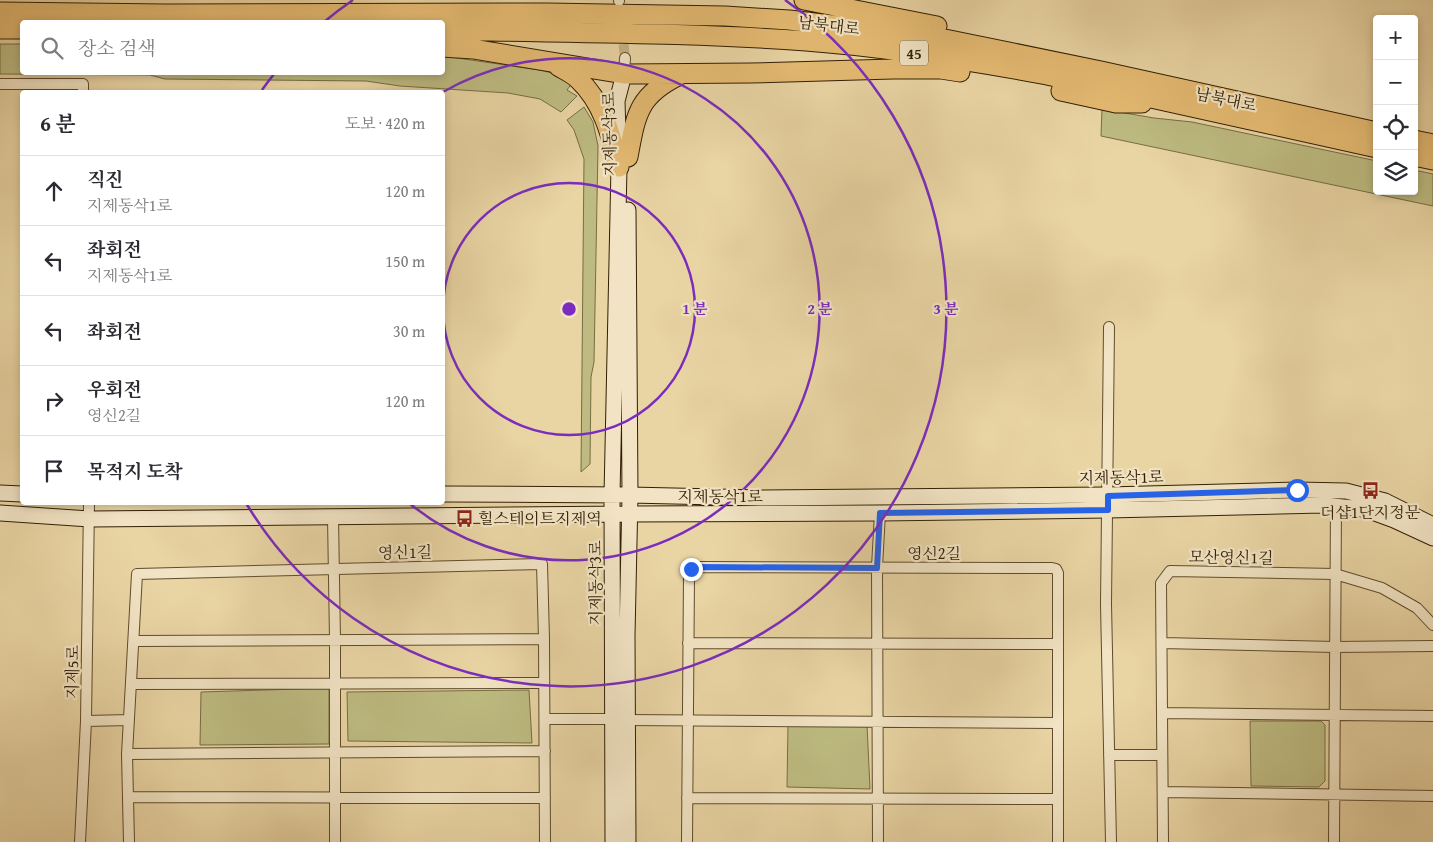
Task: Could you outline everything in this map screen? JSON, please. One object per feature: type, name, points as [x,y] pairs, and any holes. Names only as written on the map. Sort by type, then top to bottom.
[{"type":"highway","points":[[166,14],[204,8],[236,6],[351,5],[422,0]]},
{"type":"highway","points":[[804,0],[1098,62],[1157,84]]},
{"type":"highway","name":"남북대로","points":[[0,12],[166,14],[548,13],[743,17],[789,20],[935,37],[1102,71],[1373,131]]},
{"type":"highway","points":[[0,29],[20,29]]},
{"type":"highway","name":"남북대로","points":[[445,30],[691,35],[807,41],[881,48],[992,64],[1373,147]]},
{"type":"highway","points":[[445,47],[473,49],[553,62],[625,66],[683,74],[941,69],[1028,83],[1116,103],[1171,103]]},
{"type":"highway","points":[[553,62],[577,78],[594,97],[623,162]]},
{"type":"highway","points":[[623,162],[635,121],[648,96],[663,84],[683,74]]},
{"type":"highway","points":[[1418,141],[1433,144]]},
{"type":"highway","points":[[1418,157],[1433,160]]},
{"type":"street","name":"지제동삭3로","points":[[621,514],[612,495],[627,94],[625,66]]},
{"type":"street","points":[[0,84],[83,84],[83,90]]},
{"type":"street","name":"지제동삭3로","points":[[613,842],[620,719],[621,514],[630,495],[623,162]]},
{"type":"street","points":[[1109,327],[1106,604],[1111,842]]},
{"type":"street","name":"지제동삭1로","points":[[0,513],[90,519],[880,513],[1108,503],[1297,490],[1346,491],[1385,501],[1433,525]]},
{"type":"street","points":[[0,493],[20,494]]},
{"type":"street","name":"지제동삭1로","points":[[445,494],[1336,505],[1364,509],[1433,538]]},
{"type":"street","name":"지제5로","points":[[80,842],[86,721],[89,505]]},
{"type":"street","points":[[1334,842],[1336,505]]},
{"type":"street","points":[[878,842],[876,799],[877,568],[880,513]]},
{"type":"street","points":[[333,516],[336,640],[335,842]]},
{"type":"street","name":"영신1길","points":[[129,842],[129,720],[137,574],[542,564],[545,842]]},
{"type":"street","name":"영신2길","points":[[687,842],[689,574],[690,570],[694,568],[1054,568],[1058,572],[1058,842]]},
{"type":"street","name":"모산영신1길","points":[[1163,842],[1162,584],[1170,571],[1336,574],[1382,588],[1417,608],[1433,625]]},
{"type":"street","points":[[134,641],[544,639]]},
{"type":"street","points":[[688,643],[1058,644]]},
{"type":"street","points":[[1162,643],[1336,647],[1433,646]]},
{"type":"street","points":[[131,684],[544,683]]},
{"type":"street","points":[[1162,713],[1433,716]]},
{"type":"street","points":[[545,719],[1058,723]]},
{"type":"street","name":"지제동삭3로","points":[[620,719],[628,842]]},
{"type":"street","points":[[86,721],[129,720]]},
{"type":"street","points":[[128,754],[545,751]]},
{"type":"street","points":[[1109,755],[1162,755]]},
{"type":"street","points":[[1163,792],[1433,796]]},
{"type":"street","points":[[128,797],[545,798]]},
{"type":"street","points":[[687,798],[1058,799]]},
{"type":"shaded area","points":[[0,44],[20,44],[20,74],[0,74]]},
{"type":"shaded area","points":[[445,56],[556,74],[572,83],[567,90],[577,96],[561,112],[540,99],[508,93],[400,86],[366,81],[165,79],[150,75],[445,75]]},
{"type":"shaded area","points":[[584,107],[593,122],[598,146],[590,464],[581,472],[584,159],[574,130],[567,120]]},
{"type":"shaded area","points":[[1102,109],[1192,122],[1373,160],[1373,193],[1101,136]]},
{"type":"shaded area","points":[[1418,171],[1433,174],[1433,206],[1381,195],[1418,195]]},
{"type":"shaded area","points":[[329,688],[329,744],[200,745],[201,692]]},
{"type":"shaded area","points":[[529,690],[532,743],[348,741],[347,692]]},
{"type":"shaded area","points":[[1250,721],[1321,721],[1325,725],[1325,781],[1319,787],[1251,786]]},
{"type":"shaded area","points":[[788,725],[867,725],[870,789],[787,787]]},
{"type":"tunnel","points":[[622,29],[625,58]]},
{"type":"place","name":"더샵1단지정문","points":[[1370,491]]},
{"type":"place","name":"힐스테이트지제역","points":[[464,518]]},
{"type":"route","points":[[691,569],[695,567],[877,568],[880,513],[1108,510],[1108,496],[1297,490]]}]
